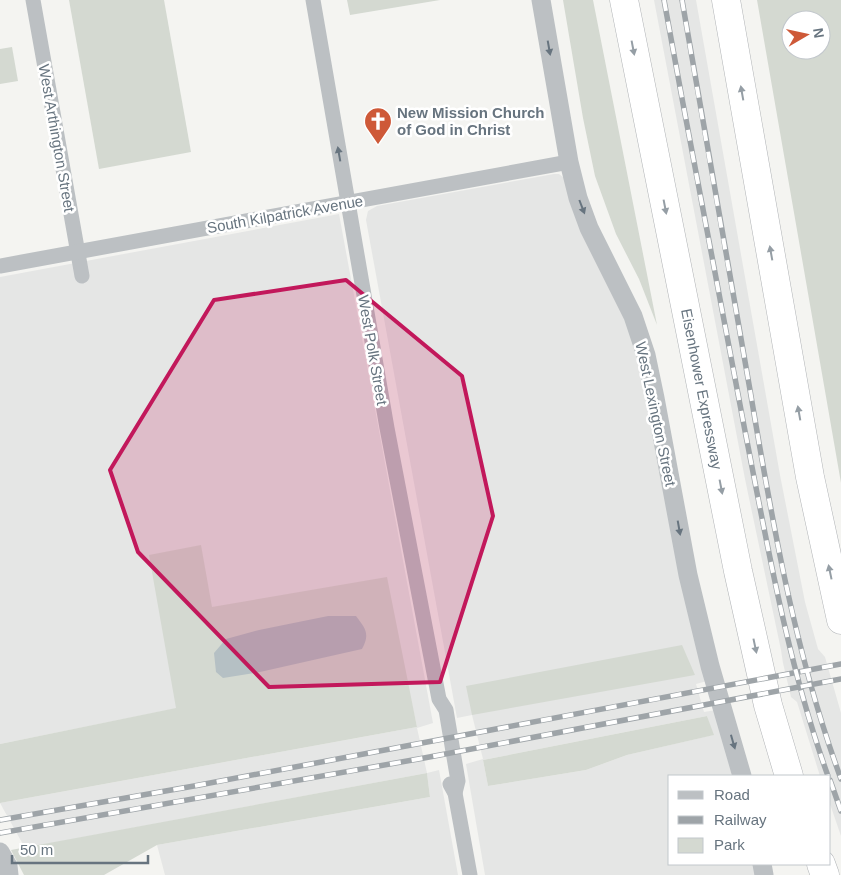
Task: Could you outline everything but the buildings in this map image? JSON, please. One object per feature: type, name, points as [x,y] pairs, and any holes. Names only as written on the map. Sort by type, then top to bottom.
[{"type":"highway","name":"Eisenhower Expressway","points":[[624,0],[738,571],[768,705],[789,775]]},
{"type":"highway","points":[[726,0],[810,477],[841,620]]},
{"type":"street","name":"West Arthington Street","points":[[33,0],[82,276]]},
{"type":"street","name":"West Polk Street","points":[[313,0],[392,455],[439,699],[437,711],[449,782],[455,792],[470,875]]},
{"type":"street","name":"West Lexington Street","points":[[541,0],[569,162],[578,198],[589,228],[633,316],[646,355],[656,398],[688,575],[710,666],[742,775]]},
{"type":"street","name":"South Kilpatrick Avenue","points":[[0,266],[569,162]]},
{"type":"street","points":[[0,852],[8,866],[9,875]]},
{"type":"highlighted area","points":[[346,280],[462,376],[493,516],[440,682],[269,687],[138,552],[110,470],[214,300]]},
{"type":"shaded area","points":[[654,0],[696,0],[780,475],[805,602],[818,649],[825,657],[841,713],[841,836],[831,807],[831,775],[820,775],[797,702],[791,697],[745,479]]},
{"type":"shaded area","points":[[554,174],[559,174],[564,178],[620,304],[643,374],[707,681],[696,684],[704,712],[716,710],[735,775],[668,775],[668,865],[754,865],[756,875],[485,875],[466,764],[483,759],[472,715],[457,718],[366,220],[368,211],[377,206]],"holes":[[[707,716],[713,735],[627,755],[586,770],[488,786],[483,760]]]},
{"type":"shaded area","points":[[339,214],[433,723],[417,728],[427,773],[25,848],[0,803],[417,727],[407,681],[188,706],[0,744],[0,277]]},
{"type":"shaded area","points":[[328,616],[356,616],[366,632],[366,639],[362,649],[260,672],[223,678],[216,672],[214,653],[226,639],[259,630]]},
{"type":"shaded area","points":[[439,770],[458,875],[165,875],[157,845],[430,797],[427,773]]},
{"type":"green space","points":[[69,0],[164,0],[191,152],[99,169]]},
{"type":"green space","points":[[347,0],[440,0],[350,15]]},
{"type":"green space","points":[[563,0],[593,0],[657,325],[639,279],[616,234],[595,176]]},
{"type":"green space","points":[[757,0],[841,0],[841,483]]},
{"type":"green space","points":[[12,47],[18,81],[0,84],[0,49]]},
{"type":"green space","points":[[201,545],[212,607],[387,577],[417,727],[0,803],[0,744],[176,708],[149,555]]},
{"type":"green space","points":[[682,645],[695,675],[472,715],[466,686]]},
{"type":"green space","points":[[707,716],[714,735],[627,755],[586,770],[488,786],[483,760]]},
{"type":"green space","points":[[427,773],[430,797],[157,845],[104,875],[24,875],[11,850]]},
{"type":"railway","points":[[664,0],[780,606],[801,692],[828,775]]},
{"type":"railway","points":[[682,0],[758,439],[786,587],[810,684],[841,779]]},
{"type":"railway","points":[[0,820],[194,786],[841,664]]},
{"type":"railway","points":[[0,833],[424,758],[841,679]]},
{"type":"railway","points":[[831,783],[841,811]]},
{"type":"place","name":"New Mission Church of God in Christ","points":[[378,145]]}]
